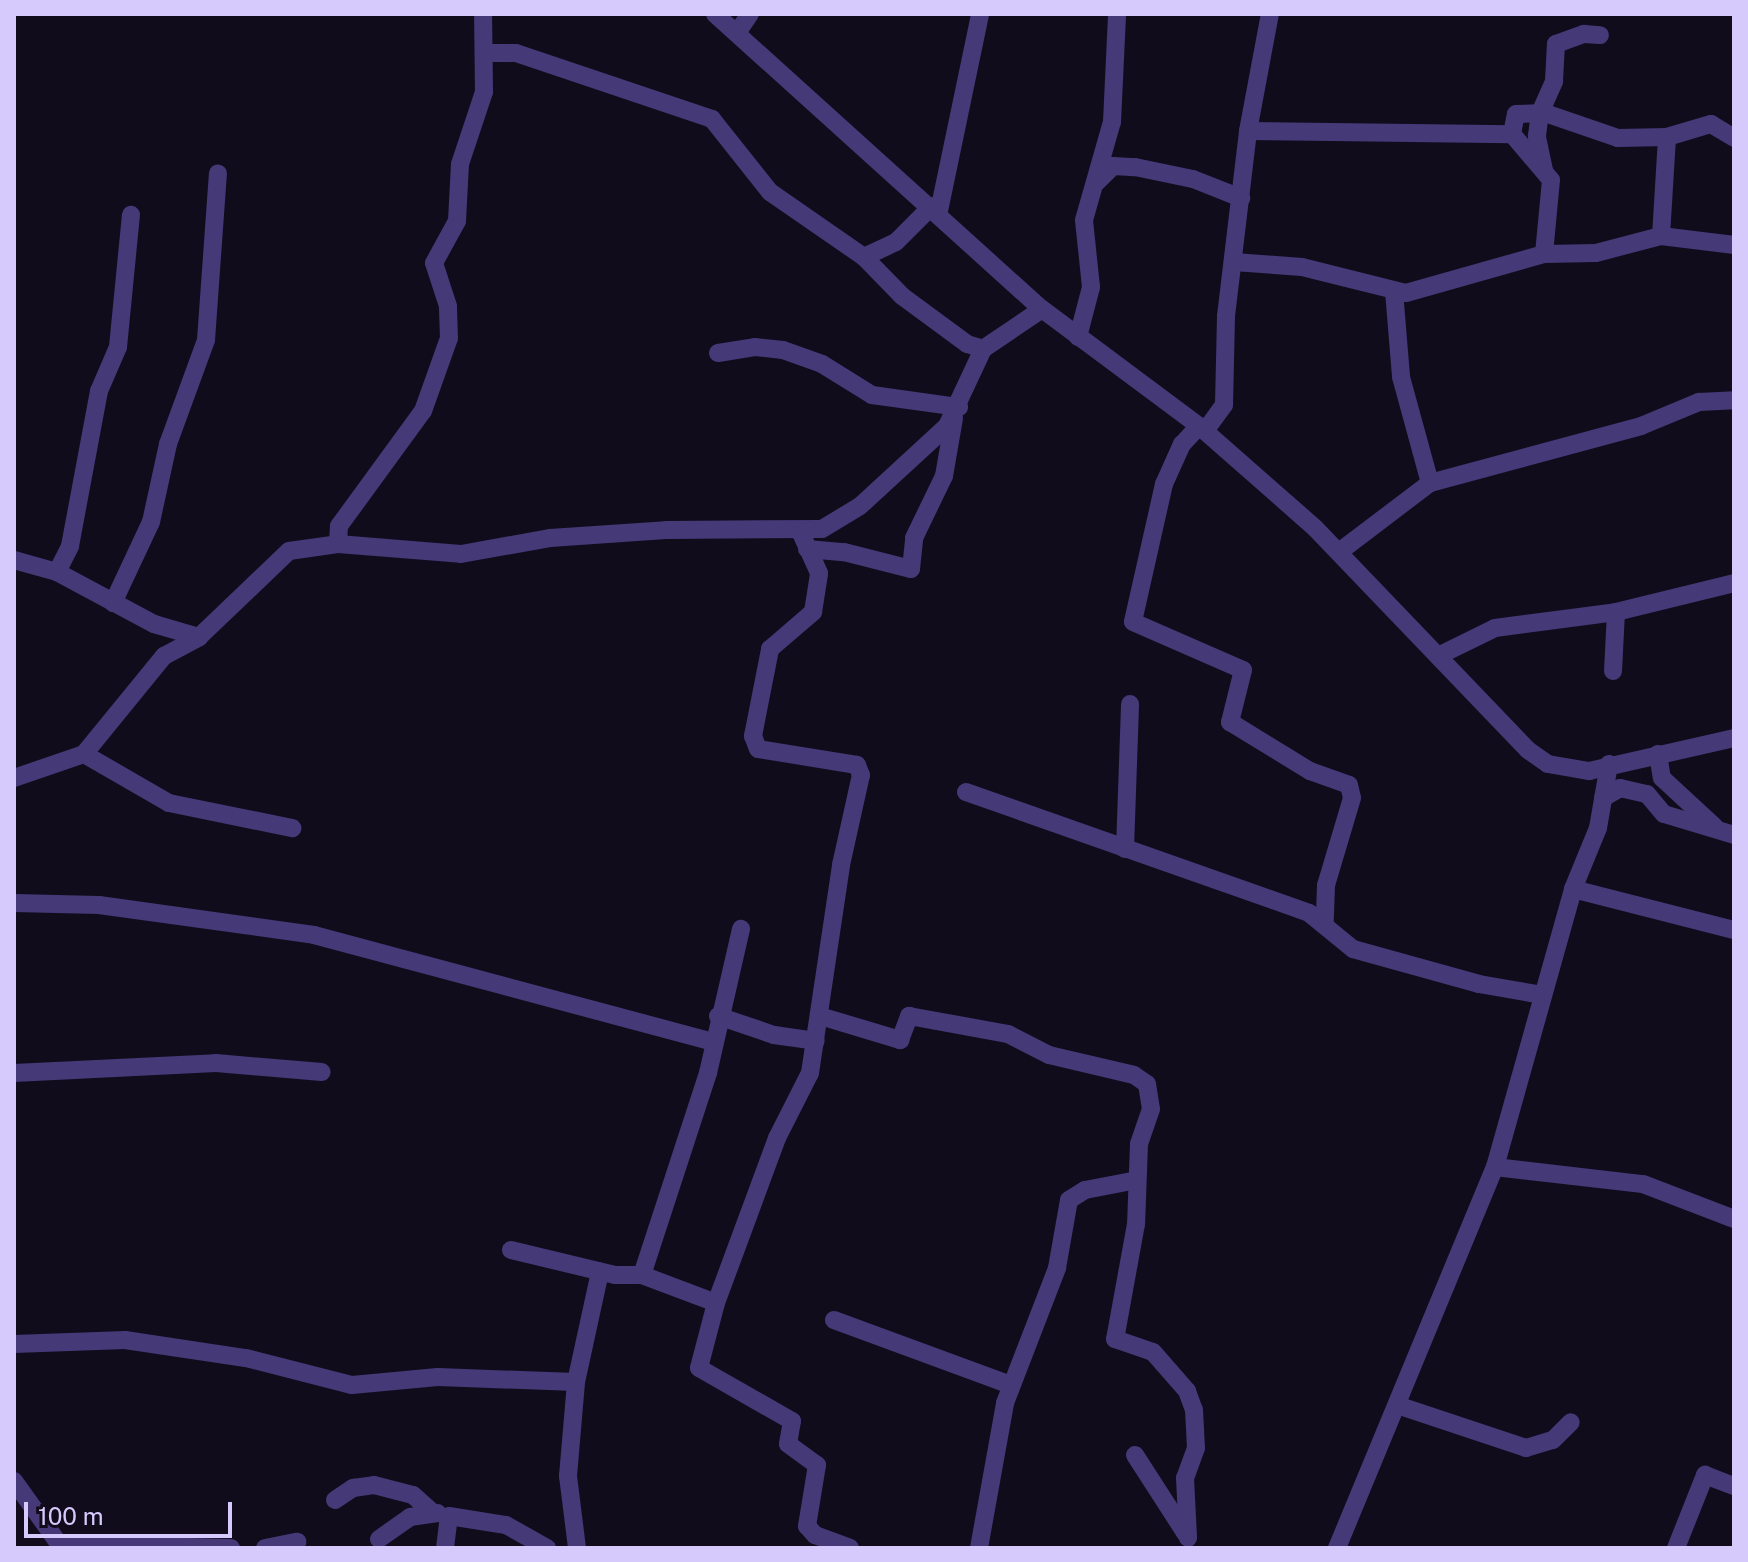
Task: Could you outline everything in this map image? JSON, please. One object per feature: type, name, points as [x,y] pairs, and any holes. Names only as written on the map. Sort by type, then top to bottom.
[{"type":"street","points":[[338,544],[339,526],[423,411],[449,338],[448,306],[434,263],[457,221],[460,164],[484,92],[487,53],[483,14]]},
{"type":"street","points":[[715,14],[936,209],[1042,309],[1202,428],[1339,552],[1528,750],[1548,764],[1589,771],[1734,738]]},
{"type":"street","points":[[737,33],[750,14]]},
{"type":"street","points":[[864,257],[896,242],[936,209],[980,14]]},
{"type":"street","points":[[1078,337],[1091,287],[1084,220],[1112,122],[1117,14]]},
{"type":"street","points":[[1270,14],[1248,131],[1226,316],[1224,405],[1182,444],[1164,484],[1133,622],[1243,670],[1230,722],[1310,771],[1349,785],[1352,798],[1326,885],[1325,923]]},
{"type":"street","points":[[1545,173],[1537,136],[1540,113],[1554,81],[1556,44],[1584,34],[1600,35]]},
{"type":"street","points":[[487,53],[516,53],[712,119],[770,192],[864,257],[902,296],[967,344],[983,349]]},
{"type":"street","points":[[1512,134],[1516,114],[1540,113],[1618,138],[1667,137],[1711,124],[1734,138]]},
{"type":"street","points":[[1248,131],[1512,134],[1551,180],[1544,254]]},
{"type":"street","points":[[1661,236],[1667,137]]},
{"type":"street","points":[[1094,185],[1113,166],[1135,167],[1193,179],[1241,198]]},
{"type":"street","points":[[113,603],[151,522],[168,444],[206,340],[218,173]]},
{"type":"street","points":[[57,572],[70,546],[99,391],[118,347],[131,215]]},
{"type":"street","points":[[1234,262],[1302,267],[1394,291],[1435,289],[1544,254],[1596,253],[1661,236],[1734,245]]},
{"type":"street","points":[[1394,291],[1401,377],[1430,483]]},
{"type":"street","points":[[14,778],[84,754],[164,656],[199,637],[289,551],[338,544],[461,554],[550,538],[637,532],[804,540],[911,569],[914,538],[944,476],[957,412],[983,349],[1042,309]]},
{"type":"street","points":[[718,353],[755,347],[783,350],[822,364],[872,395],[957,412]]},
{"type":"street","points":[[1339,552],[1430,483],[1641,426],[1699,402],[1734,400]]},
{"type":"street","points":[[804,540],[848,515],[957,412]]},
{"type":"street","points":[[804,540],[819,573],[813,612],[770,649],[753,736],[758,749],[857,765],[861,775],[841,865],[810,1073],[777,1138],[716,1303],[699,1368],[792,1421],[788,1444],[817,1465],[807,1526],[823,1544],[850,1548]]},
{"type":"street","points":[[819,573],[840,551]]},
{"type":"street","points":[[14,560],[57,572],[154,624],[199,637]]},
{"type":"street","points":[[1440,655],[1495,628],[1616,612],[1734,583]]},
{"type":"street","points":[[1613,671],[1616,612]]},
{"type":"street","points":[[1125,849],[1130,704]]},
{"type":"street","points":[[84,754],[169,803],[292,828]]},
{"type":"street","points":[[1658,754],[1662,778],[1715,827]]},
{"type":"street","points":[[1337,1548],[1376,1446],[1400,1406],[1495,1167],[1573,889],[1598,828],[1609,764]]},
{"type":"street","points":[[1603,798],[1620,788],[1647,794],[1664,814],[1734,835]]},
{"type":"street","points":[[966,792],[1309,913],[1353,949],[1479,984],[1543,995]]},
{"type":"street","points":[[1573,889],[1734,930]]},
{"type":"street","points":[[14,903],[99,905],[314,935],[712,1042]]},
{"type":"street","points":[[642,1275],[708,1073],[712,1042],[741,929]]},
{"type":"street","points":[[718,1016],[774,1035],[816,1041]]},
{"type":"street","points":[[820,1016],[900,1040],[909,1016],[1008,1034],[1049,1055],[1134,1075],[1152,1093],[1139,1144],[1136,1224],[1115,1339],[1153,1352],[1187,1391],[1194,1410],[1196,1448],[1185,1478],[1190,1543]]},
{"type":"street","points":[[14,1073],[216,1063],[322,1072]]},
{"type":"street","points":[[1495,1167],[1643,1184],[1734,1219]]},
{"type":"street","points":[[979,1548],[1011,1385],[1057,1268],[1069,1200],[1085,1190],[1137,1180]]},
{"type":"street","points":[[511,1250],[600,1272],[642,1275],[716,1303]]},
{"type":"street","points":[[577,1548],[568,1476],[576,1382],[600,1272]]},
{"type":"street","points":[[834,1320],[1011,1385]]},
{"type":"street","points":[[14,1344],[125,1340],[246,1358],[352,1385],[416,1377],[576,1382]]},
{"type":"street","points":[[1400,1406],[1526,1448],[1553,1440],[1571,1422]]},
{"type":"street","points":[[1135,1455],[1190,1543]]},
{"type":"street","points":[[1676,1548],[1705,1475],[1734,1486]]},
{"type":"street","points":[[14,1481],[61,1546],[231,1548]]},
{"type":"street","points":[[335,1500],[353,1488],[374,1485],[413,1495],[440,1514],[445,1548]]},
{"type":"street","points":[[379,1539],[410,1517],[440,1514],[506,1525],[547,1548]]},
{"type":"street","points":[[265,1548],[297,1542]]}]
